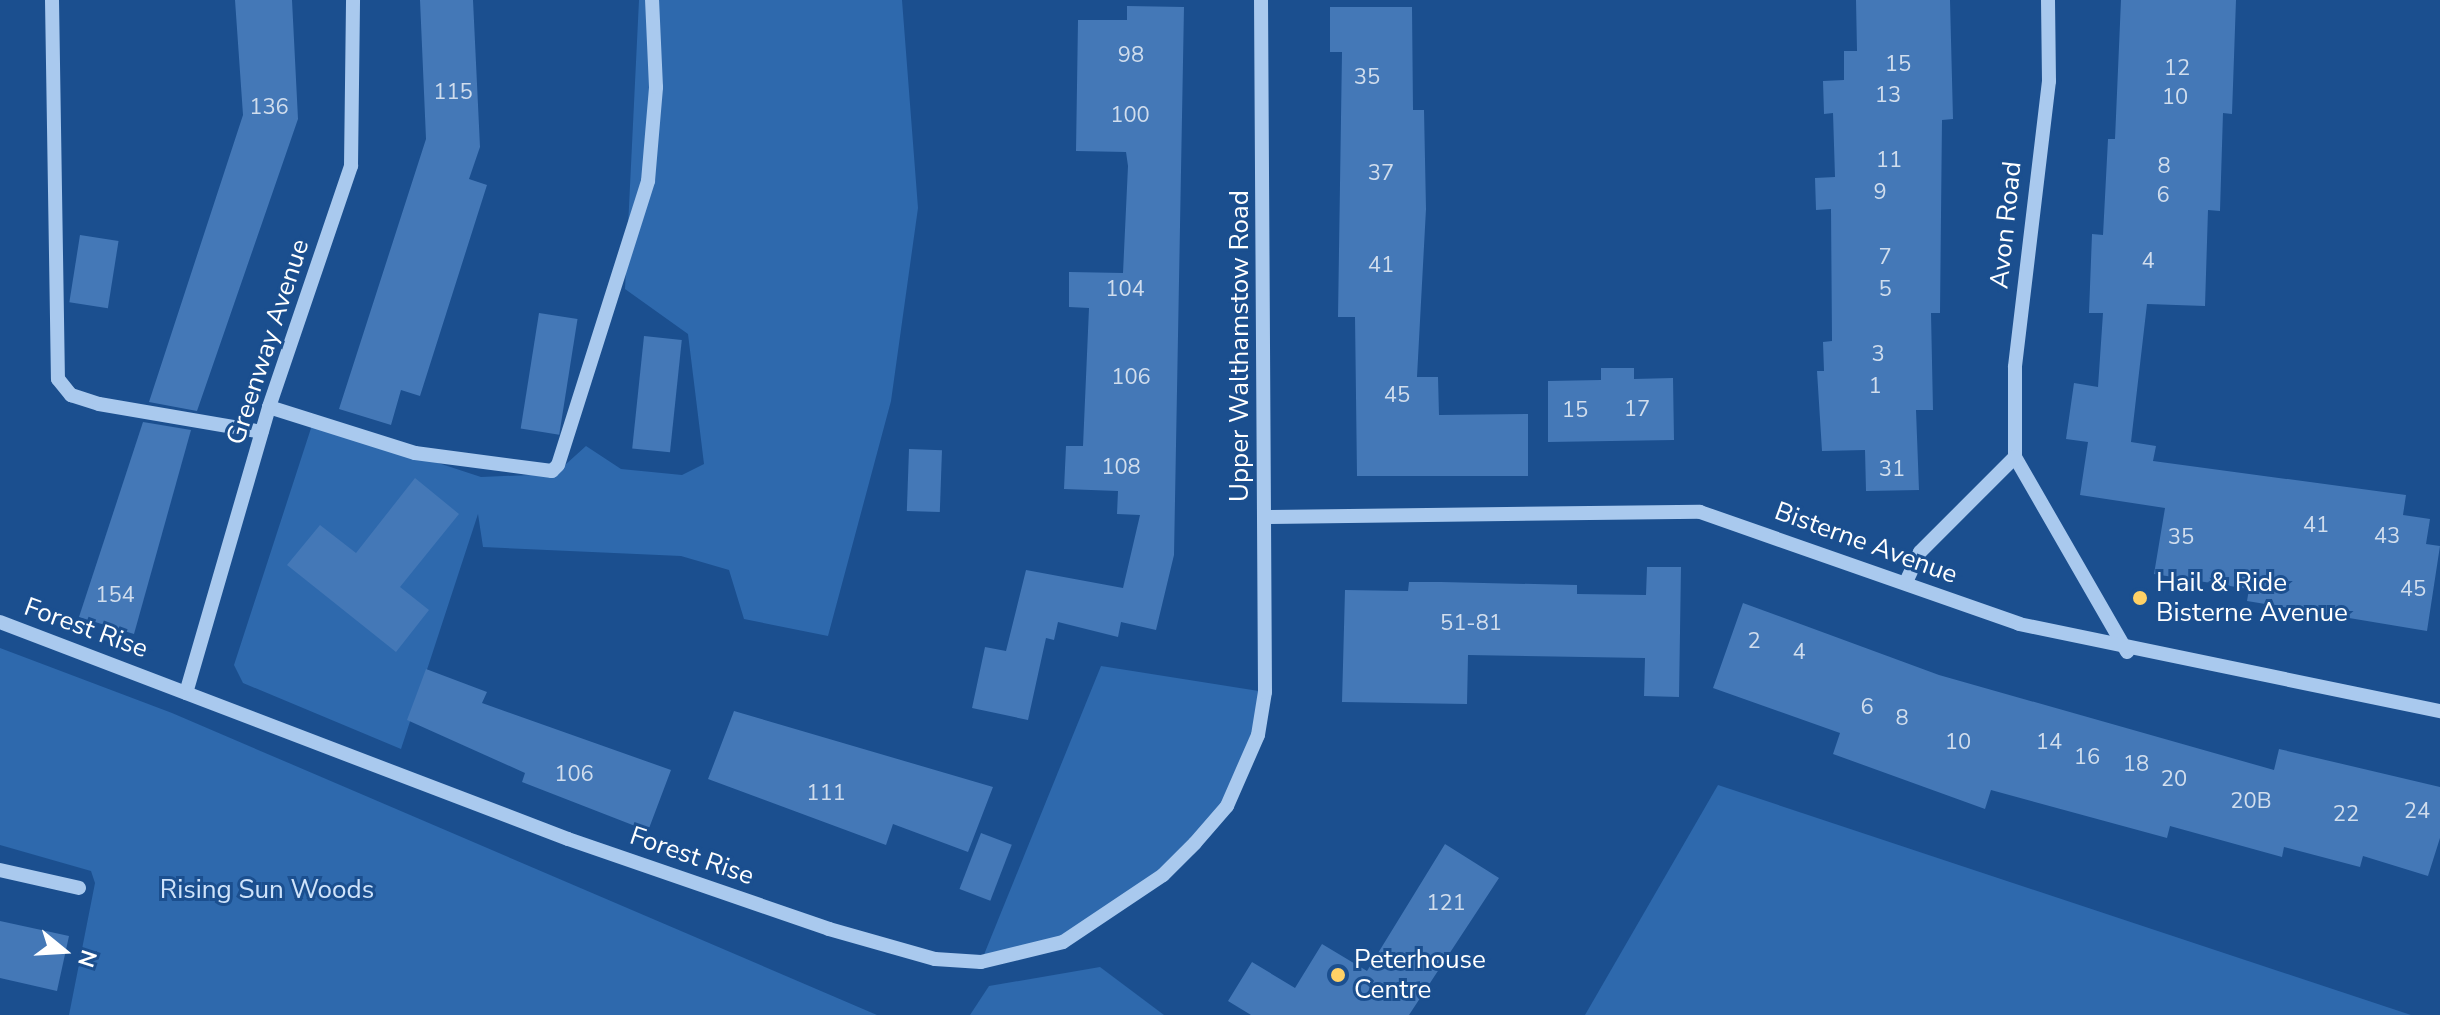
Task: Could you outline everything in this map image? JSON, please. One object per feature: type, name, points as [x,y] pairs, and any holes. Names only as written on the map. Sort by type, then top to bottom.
[{"type":"street","points":[[52,0],[58,379],[71,395],[99,404],[262,432]]},
{"type":"street","name":"Greenway Avenue","points":[[186,693],[269,407],[351,166],[353,0]]},
{"type":"street","points":[[269,407],[415,453],[552,471],[558,465],[648,181],[656,87],[652,0]]},
{"type":"street","name":"Upper Walthamstow Road","points":[[1261,0],[1265,692]]},
{"type":"street","name":"Avon Road","points":[[2048,0],[2049,81],[2015,367],[2015,457],[2127,652]]},
{"type":"street","points":[[1906,582],[1920,552],[2015,457]]},
{"type":"street","name":"Bisterne Avenue","points":[[1265,517],[1700,512],[2019,624],[2127,652],[2440,711]]},
{"type":"street","name":"Forest Rise","points":[[0,622],[829,929],[935,959],[981,962],[1063,942],[1163,875],[1227,806],[1258,735],[1265,692]]},
{"type":"street","points":[[0,870],[79,888]]},
{"type":"green space","points":[[639,0],[902,0],[918,208],[891,401],[828,636],[744,619],[729,570],[681,556],[483,547],[478,514],[401,749],[243,683],[234,665],[313,422],[481,477],[555,474],[586,446],[621,469],[682,475],[704,464],[688,334],[625,289]]},
{"type":"green space","name":"Rising Sun Woods","points":[[0,648],[172,713],[877,1015],[69,1015],[95,883],[91,871],[0,845]]},
{"type":"green space","points":[[1101,666],[1265,692],[1243,774],[1195,843],[1063,942],[981,962]]},
{"type":"green space","points":[[1718,785],[2411,1015],[1585,1015]]},
{"type":"green space","points":[[1100,967],[1164,1015],[970,1015],[989,986]]},
{"type":"building","points":[[235,0],[292,0],[298,119],[197,411],[149,402],[243,115]]},
{"type":"building","points":[[420,0],[473,0],[480,147],[469,179],[487,185],[420,396],[401,390],[391,425],[339,409],[426,139]]},
{"type":"building","points":[[1856,0],[1950,0],[1953,119],[1942,120],[1940,313],[1931,313],[1933,410],[1916,410],[1919,490],[1866,491],[1865,450],[1822,451],[1817,371],[1824,371],[1823,342],[1832,341],[1831,209],[1816,210],[1815,178],[1835,177],[1833,113],[1824,114],[1823,81],[1844,80],[1844,51],[1857,51]]},
{"type":"building","points":[[2121,0],[2236,0],[2232,114],[2223,113],[2220,211],[2208,210],[2205,306],[2147,304],[2131,442],[2156,446],[2153,461],[2406,495],[2403,515],[2430,519],[2426,544],[2440,546],[2427,631],[2247,601],[2249,589],[2154,574],[2165,508],[2080,495],[2088,442],[2066,439],[2074,383],[2098,387],[2103,313],[2089,313],[2092,234],[2103,235],[2108,139],[2115,139]]},
{"type":"building","points":[[1127,6],[1184,7],[1174,555],[1156,630],[1121,622],[1118,637],[1058,622],[1054,640],[1046,638],[1028,720],[972,708],[985,647],[1006,651],[1026,570],[1123,588],[1140,515],[1117,514],[1118,491],[1064,489],[1066,446],[1083,446],[1089,308],[1069,307],[1069,272],[1123,273],[1128,166],[1126,152],[1076,151],[1078,20],[1127,20]]},
{"type":"building","points":[[1330,7],[1412,7],[1413,110],[1424,110],[1426,209],[1417,377],[1438,377],[1439,415],[1528,414],[1528,476],[1357,476],[1355,317],[1338,317],[1342,52],[1330,52]]},
{"type":"building","points":[[80,235],[119,241],[108,308],[69,302]]},
{"type":"building","points":[[539,313],[578,319],[559,435],[521,429]]},
{"type":"building","points":[[644,336],[682,340],[670,452],[632,448]]},
{"type":"building","points":[[1601,368],[1634,368],[1634,379],[1673,378],[1674,440],[1548,442],[1548,381],[1601,380]]},
{"type":"building","points":[[143,422],[191,430],[134,634],[79,617]]},
{"type":"building","points":[[909,449],[942,450],[940,512],[907,511]]},
{"type":"building","points":[[415,478],[459,514],[400,587],[429,610],[396,652],[287,565],[320,525],[356,553]]},
{"type":"building","points":[[1647,567],[1681,567],[1679,697],[1644,696],[1645,658],[1468,655],[1467,704],[1342,702],[1345,590],[1408,591],[1409,582],[1441,582],[1577,585],[1577,594],[1646,595]]},
{"type":"building","points":[[1743,603],[1939,675],[2274,770],[2279,749],[2440,787],[2440,838],[2428,876],[2363,856],[2360,867],[2284,847],[2282,857],[2170,826],[2167,838],[1991,790],[1985,809],[1833,754],[1840,733],[1713,688]]},
{"type":"building","points":[[426,669],[487,692],[482,703],[671,770],[648,831],[522,782],[525,773],[407,720]]},
{"type":"building","points":[[734,711],[993,787],[968,852],[893,824],[886,845],[708,779]]},
{"type":"building","points":[[981,833],[1012,845],[990,901],[959,889]]},
{"type":"building","points":[[1445,844],[1499,878],[1409,1015],[1251,1015],[1228,1001],[1252,962],[1295,988],[1322,944],[1367,971]]},
{"type":"building","points":[[0,921],[69,936],[57,991],[0,978]]},
{"type":"place","name":"Hail & Ride Bisterne Avenue","points":[[2140,598]]},
{"type":"place","name":"Peterhouse Centre","points":[[1338,975]]}]
